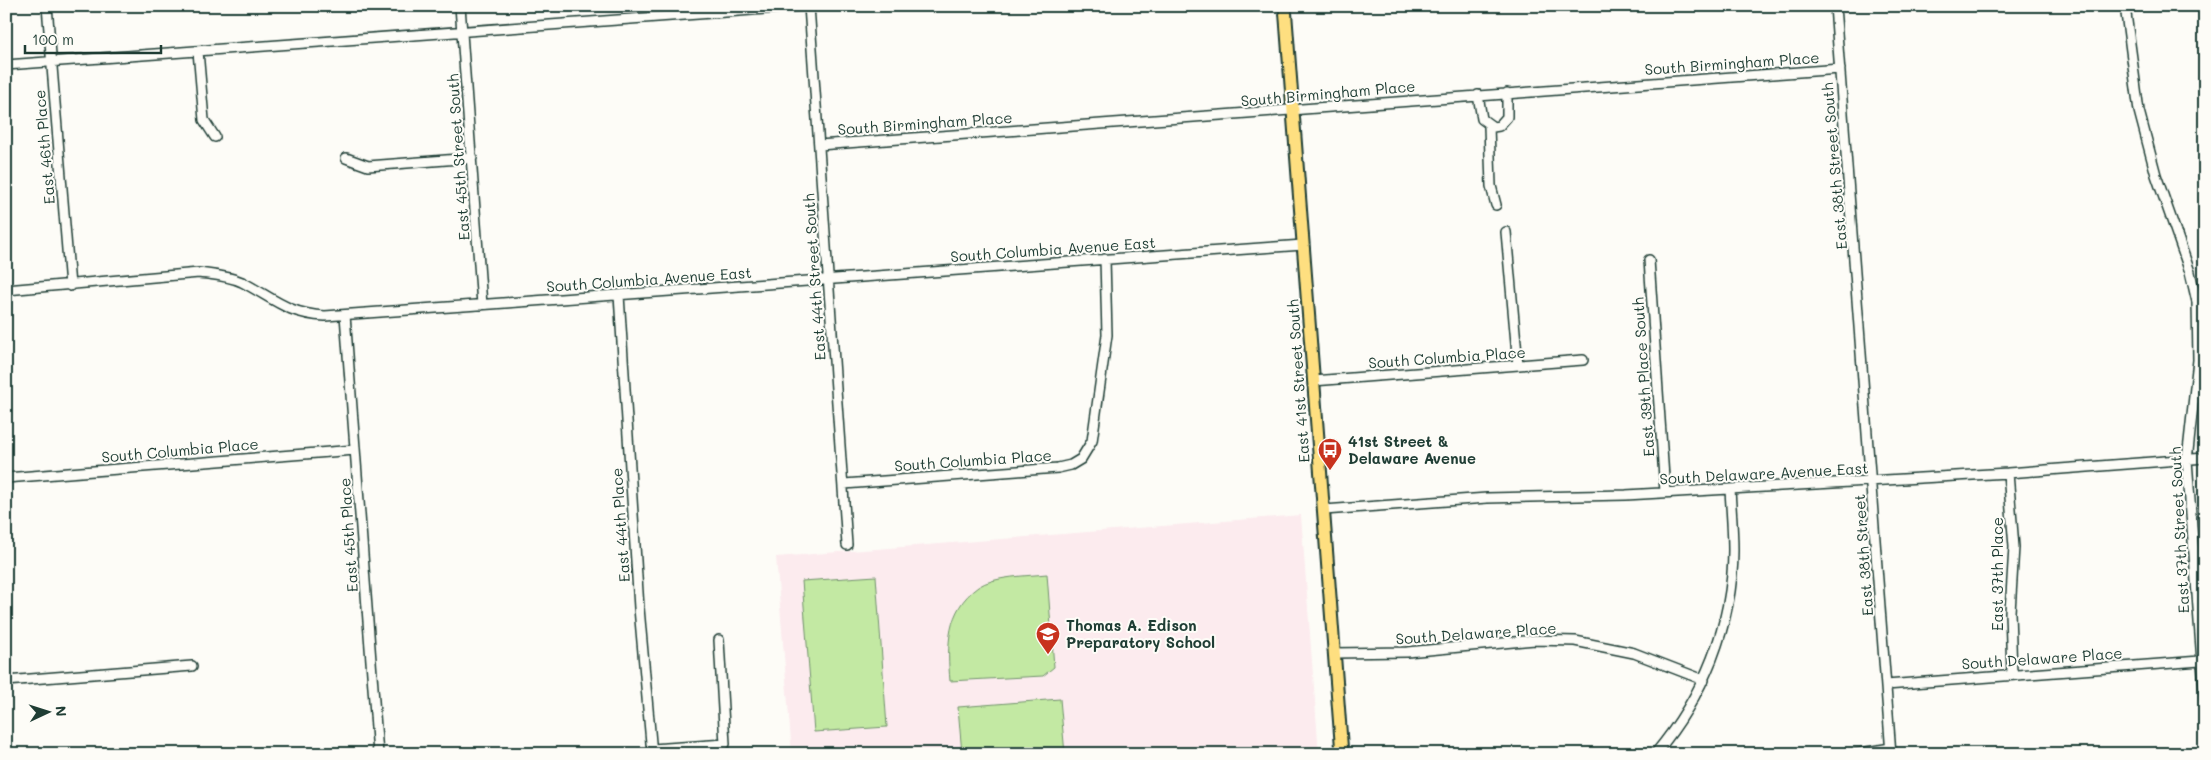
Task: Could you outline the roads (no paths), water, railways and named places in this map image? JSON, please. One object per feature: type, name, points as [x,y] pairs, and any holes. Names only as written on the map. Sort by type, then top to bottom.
[{"type":"main road","name":"East 41st Street South","points":[[1285,6],[1342,754]]},
{"type":"street","name":"East 46th Place","points":[[47,6],[70,286]]},
{"type":"street","name":"East 45th Street South","points":[[460,6],[482,305]]},
{"type":"street","points":[[6,65],[807,6]]},
{"type":"street","name":"East 44th Street South","points":[[807,6],[819,145],[847,545]]},
{"type":"street","name":"East 38th Street South","points":[[1835,6],[1858,294]]},
{"type":"street","name":"East 37th Street South","points":[[2125,6],[2139,111],[2156,175],[2190,272],[2197,302],[2198,360],[2187,460],[2200,661],[2205,702]]},
{"type":"street","points":[[198,51],[204,120],[216,137]]},
{"type":"street","name":"South Birmingham Place","points":[[819,145],[1840,69]]},
{"type":"street","points":[[1478,95],[1482,119],[1490,126],[1499,126],[1507,117],[1507,93]]},
{"type":"street","points":[[1490,126],[1491,186],[1496,205]]},
{"type":"street","points":[[346,158],[368,166],[472,158]]},
{"type":"street","points":[[1506,232],[1518,365]]},
{"type":"street","name":"South Columbia Avenue East","points":[[6,290],[200,274],[220,275],[240,282],[284,307],[305,315],[345,315],[1303,245]]},
{"type":"street","name":"South Columbia Place","points":[[844,484],[1058,468],[1071,465],[1081,459],[1092,441],[1107,336],[1105,259]]},
{"type":"street","name":"East 39th Place South","points":[[1649,260],[1665,492]]},
{"type":"street","name":"East 38th Street","points":[[1858,294],[1891,751]]},
{"type":"street","name":"East 44th Place","points":[[619,295],[639,608],[652,752]]},
{"type":"street","name":"East 45th Place","points":[[345,315],[378,754]]},
{"type":"street","name":"South Columbia Place","points":[[1313,381],[1583,360]]},
{"type":"street","name":"South Columbia Place","points":[[6,478],[355,450]]},
{"type":"street","name":"South Delaware Avenue East","points":[[1324,510],[1487,498],[1730,489],[2008,473],[2205,458]]},
{"type":"street","name":"East 37th Place","points":[[2008,473],[2014,547],[2010,612],[2012,674]]},
{"type":"street","points":[[1655,754],[1688,710],[1704,680],[1721,633],[1731,578],[1733,552],[1730,489]]},
{"type":"street","points":[[652,752],[725,744],[719,640]]},
{"type":"street","name":"South Delaware Place","points":[[1334,653],[1407,652],[1536,640],[1575,641],[1634,653],[1704,680]]},
{"type":"street","name":"South Delaware Place","points":[[1886,684],[2200,661]]},
{"type":"street","points":[[6,681],[192,666]]},
{"type":"street","points":[[1854,754],[1891,751]]},
{"type":"place","name":"41st Street & Delaware Avenue","points":[[1330,471]]},
{"type":"place","name":"Thomas A. Edison Preparatory School","points":[[1048,655]]}]
